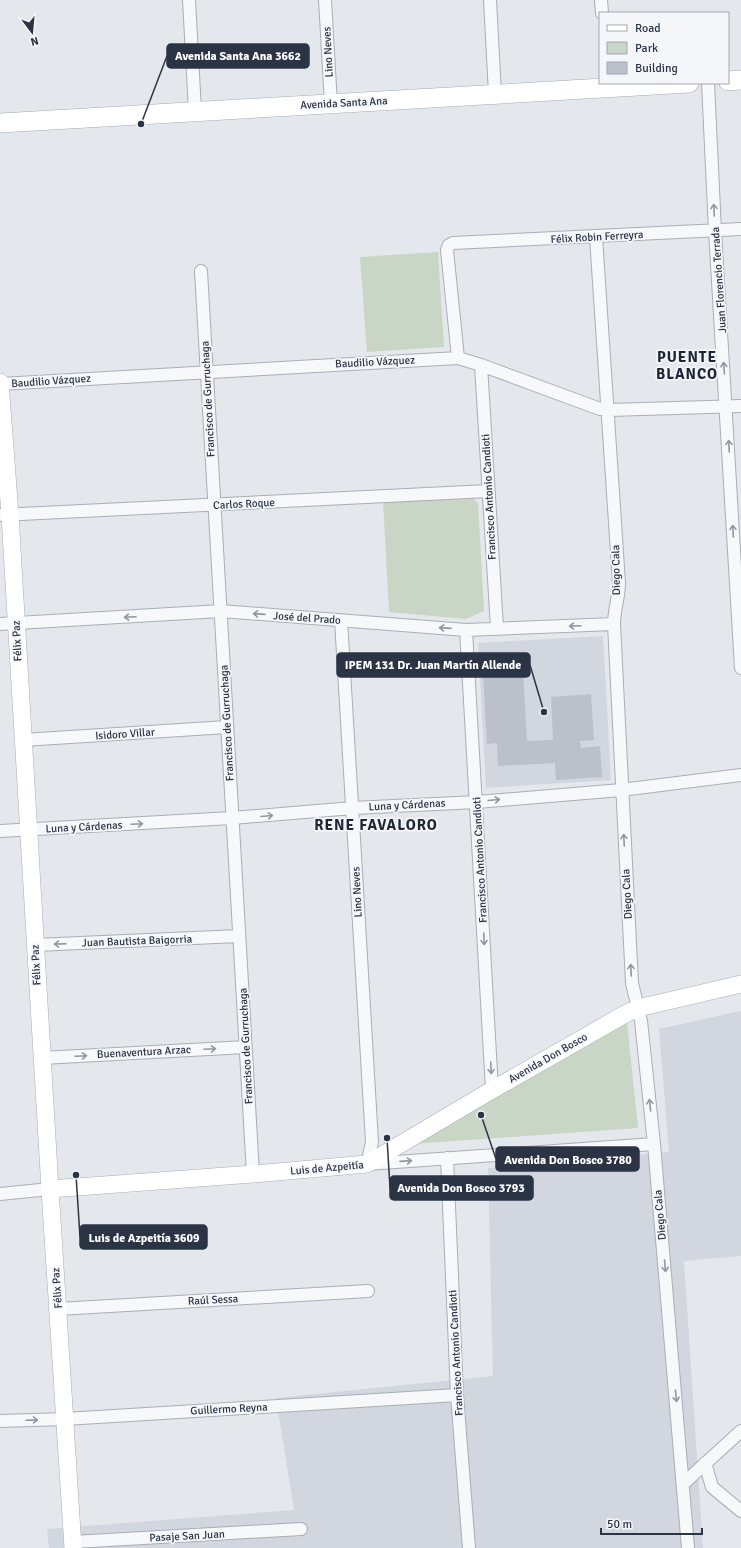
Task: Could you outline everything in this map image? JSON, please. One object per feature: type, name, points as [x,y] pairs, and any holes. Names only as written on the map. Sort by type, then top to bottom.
[{"type":"main road","points":[[729,81],[741,80]]},
{"type":"main road","name":"Avenida Santa Ana","points":[[0,123],[495,94],[605,85],[647,84]]},
{"type":"main road","name":"Félix Paz","points":[[0,383],[8,624],[23,740],[73,1545]]},
{"type":"main road","name":"Avenida Don Bosco","points":[[367,1164],[618,1017],[638,1008],[741,984]]},
{"type":"main road","name":"Luis de Azpeitía","points":[[50,1189],[367,1164]]},
{"type":"street","points":[[189,0],[195,112]]},
{"type":"street","name":"Lino Neves","points":[[325,0],[331,104]]},
{"type":"street","points":[[490,0],[495,94]]},
{"type":"street","points":[[601,0],[602,12]]},
{"type":"street","name":"Juan Florencio Terrada","points":[[708,84],[715,231],[727,407],[736,484],[741,668]]},
{"type":"street","name":"Félix Robin Ferreyra","points":[[458,358],[447,250],[449,245],[453,243],[741,229]]},
{"type":"street","name":"Diego Cala","points":[[596,237],[609,410],[619,587],[614,624],[621,790],[632,984],[638,1008],[654,1144],[684,1484],[688,1548]]},
{"type":"street","name":"Francisco de Gurruchaga","points":[[201,271],[253,1174]]},
{"type":"street","name":"Baudilio Vázquez","points":[[0,383],[458,358],[600,409],[741,406]]},
{"type":"street","name":"Francisco Antonio Candioti","points":[[481,365],[497,628]]},
{"type":"street","name":"Carlos Roque","points":[[5,515],[488,491]]},
{"type":"street","name":"José del Prado","points":[[8,624],[221,611],[466,630],[614,624]]},
{"type":"street","name":"Lino Neves","points":[[341,620],[372,1142],[367,1164]]},
{"type":"street","name":"Francisco Antonio Candioti","points":[[466,630],[477,802],[492,1090]]},
{"type":"street","name":"Isidoro Villar","points":[[23,740],[227,727]]},
{"type":"street","name":"Luna y Cárdenas","points":[[0,831],[232,818],[352,808],[477,802],[621,790],[741,775]]},
{"type":"street","name":"Juan Bautista Baigorria","points":[[35,945],[239,936]]},
{"type":"street","name":"Buenaventura Arzac","points":[[42,1058],[246,1047]]},
{"type":"street","name":"Luis de Azpeitía","points":[[367,1164],[654,1144]]},
{"type":"street","name":"Francisco Antonio Candioti","points":[[447,1158],[457,1395],[469,1548]]},
{"type":"street","name":"Luis de Azpeitía","points":[[0,1194],[50,1189]]},
{"type":"street","name":"Raúl Sessa","points":[[58,1309],[368,1291]]},
{"type":"street","name":"Guillermo Reyna","points":[[0,1420],[65,1419],[457,1395]]},
{"type":"street","points":[[684,1484],[741,1431]]},
{"type":"street","points":[[705,1463],[712,1487],[741,1511]]},
{"type":"street","name":"Pasaje San Juan","points":[[73,1545],[301,1529]]},
{"type":"shaded area","points":[[603,636],[611,780],[486,788],[478,643]]},
{"type":"shaded area","points":[[741,1011],[741,1256],[684,1261],[703,1548],[49,1548],[47,1529],[294,1510],[276,1398],[493,1376],[488,1168],[669,1152],[659,1029]]},
{"type":"green space","points":[[438,252],[444,347],[367,352],[360,257]]},
{"type":"green space","points":[[471,496],[478,503],[484,611],[466,619],[389,612],[383,500]]},
{"type":"green space","points":[[627,1022],[638,1128],[412,1144]]},
{"type":"building","points":[[522,654],[527,741],[553,740],[551,697],[591,694],[594,740],[580,741],[581,748],[600,746],[602,777],[556,780],[555,763],[498,766],[497,743],[487,744],[482,656]]},
{"type":"place","name":"Avenida Santa Ana 3662","points":[[141,124]]},
{"type":"place","name":"IPEM 131 Dr. Juan Martín Allende","points":[[544,712]]},
{"type":"place","name":"Avenida Don Bosco 3780","points":[[481,1115]]},
{"type":"place","name":"Avenida Don Bosco 3793","points":[[387,1138]]},
{"type":"place","name":"Luis de Azpeitía 3609","points":[[76,1175]]},
{"type":"district","name":"PUENTE BLANCO","points":[[687,366]]},
{"type":"district","name":"RENE FAVALORO","points":[[376,825]]}]
